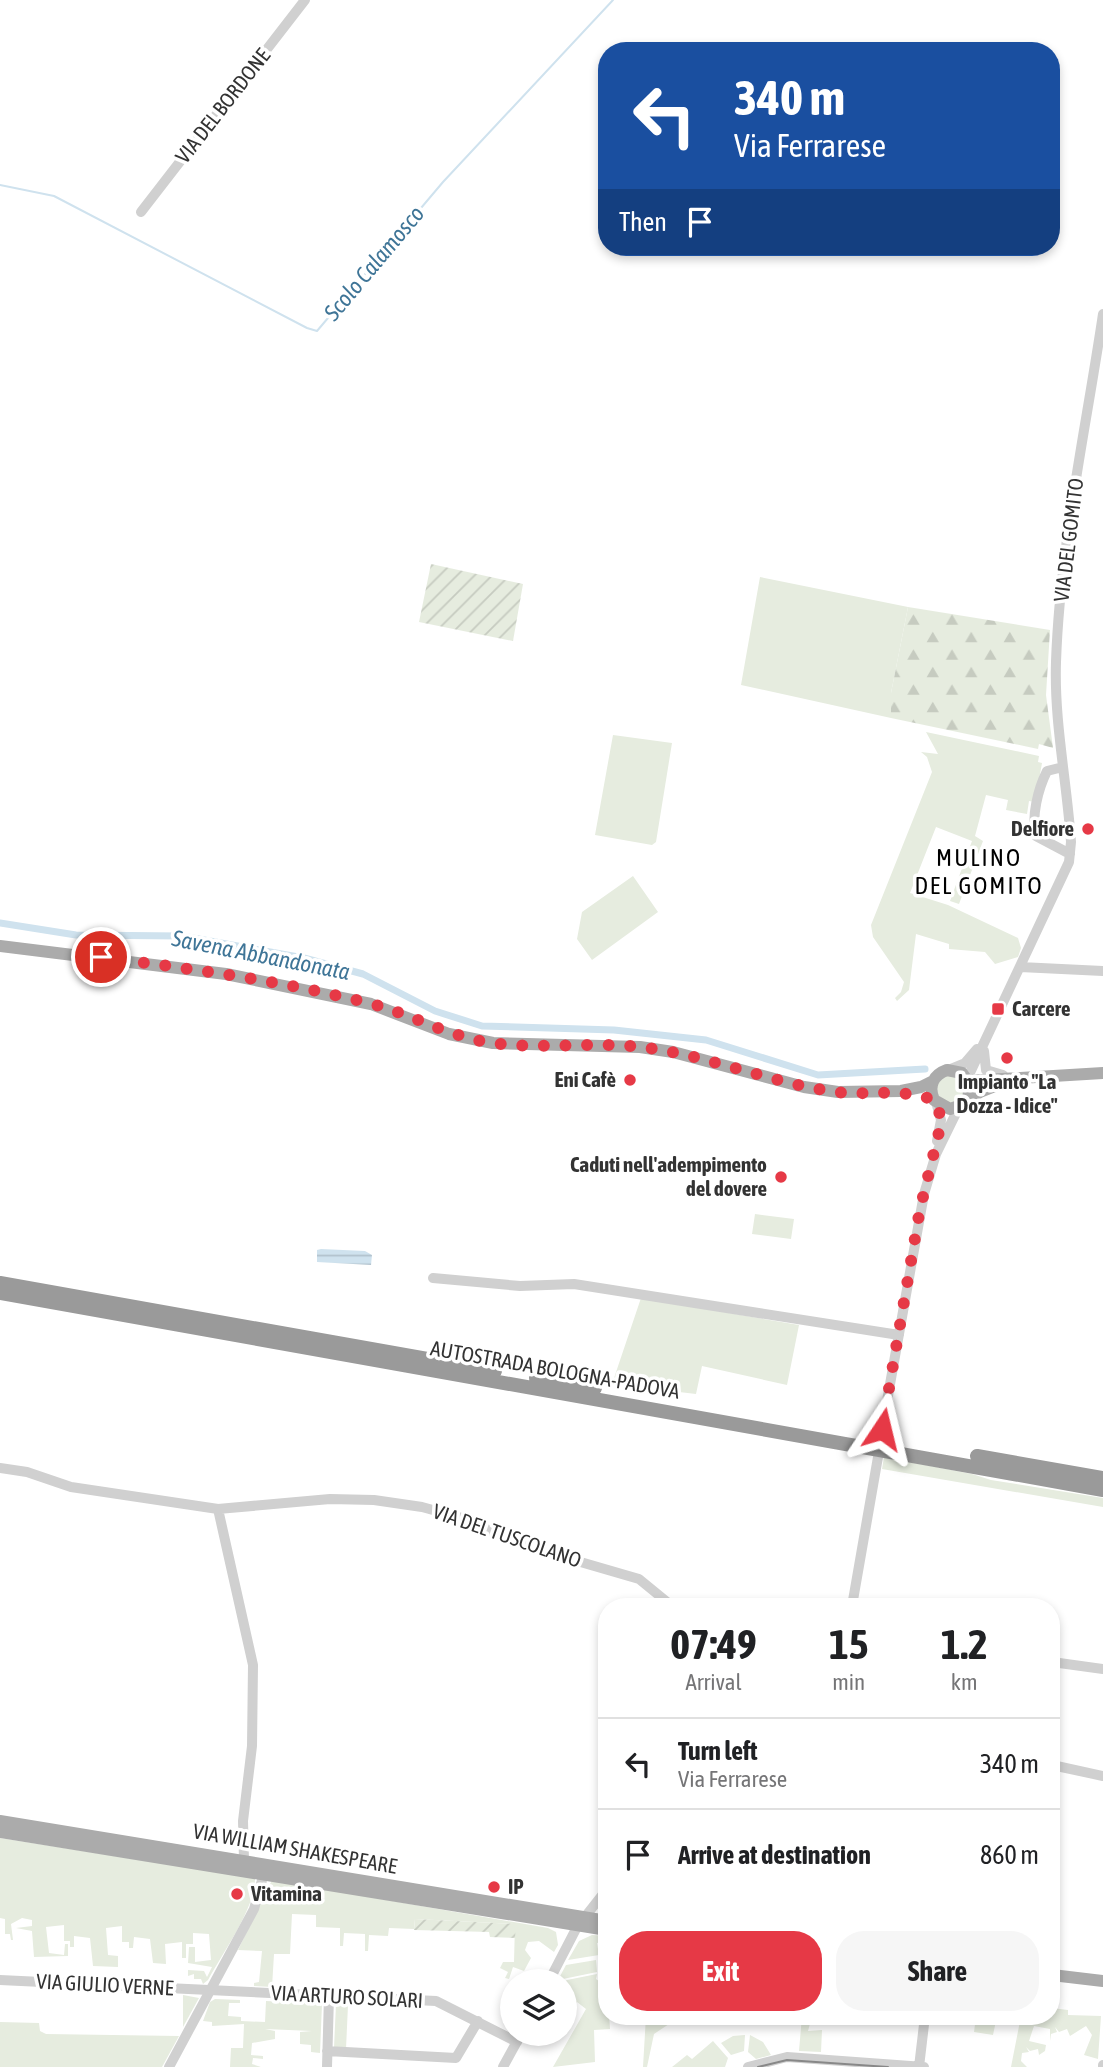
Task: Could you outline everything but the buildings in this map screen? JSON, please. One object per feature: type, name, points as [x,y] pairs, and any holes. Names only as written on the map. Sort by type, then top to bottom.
[{"type":"highway","name":"AUTOSTRADA BOLOGNA-PADOVA","points":[[0,1283],[1056,1470],[1103,1476]]},
{"type":"highway","name":"AUTOSTRADA BOLOGNA-PADOVA","points":[[0,1293],[1103,1491]]},
{"type":"main road","points":[[0,946],[26,947],[226,974],[372,1004],[449,1034],[500,1044],[603,1044],[664,1051],[782,1082],[833,1092],[901,1091],[920,1087],[947,1070],[958,1071],[968,1080],[1103,1073]]},
{"type":"main road","points":[[901,1091],[935,1101],[946,1108],[963,1103],[1015,1078]]},
{"type":"main road","points":[[963,1103],[968,1080]]},
{"type":"main road","points":[[933,1081],[935,1101]]},
{"type":"main road","name":"VIA WILLIAM SHAKESPEARE","points":[[0,1821],[244,1860],[580,1922]]},
{"type":"main road","name":"VIA WILLIAM SHAKESPEARE","points":[[0,1832],[580,1922]]},
{"type":"main road","points":[[580,1922],[598,1921]]},
{"type":"main road","points":[[580,1922],[598,1927]]},
{"type":"main road","points":[[1060,1968],[1103,1972]]},
{"type":"main road","points":[[1060,1976],[1103,1981]]},
{"type":"street","name":"VIA DEL BORDONE","points":[[141,212],[305,0]]},
{"type":"street","name":"VIA DEL GOMITO","points":[[968,1080],[986,1037],[1062,883],[1070,854],[1056,686],[1058,629],[1068,527],[1103,314]]},
{"type":"street","points":[[1063,767],[1054,767],[1047,771],[1042,782],[1033,827],[1036,836],[1070,854]]},
{"type":"street","points":[[1020,967],[1103,971]]},
{"type":"street","name":"VIA DEL GOMITO","points":[[947,1070],[965,1063],[986,1037]]},
{"type":"street","points":[[986,1037],[983,1058],[986,1070],[1015,1078]]},
{"type":"street","points":[[935,1101],[941,1120],[934,1150],[936,1154]]},
{"type":"street","points":[[882,1429],[920,1209],[936,1154],[963,1103]]},
{"type":"street","points":[[433,1278],[520,1286],[574,1284],[899,1335]]},
{"type":"street","points":[[853,1598],[878,1457]]},
{"type":"street","name":"VIA DEL TUSCOLANO","points":[[0,1468],[27,1472],[71,1486],[218,1509],[330,1499],[374,1500],[422,1507],[462,1518],[522,1545],[639,1579],[662,1598]]},
{"type":"street","points":[[218,1509],[253,1665],[251,1746],[243,1821],[244,1860]]},
{"type":"street","points":[[1060,1663],[1103,1669]]},
{"type":"street","points":[[1060,1767],[1103,1776]]},
{"type":"street","points":[[169,2067],[254,1909],[264,1873]]},
{"type":"street","points":[[555,1969],[580,1922],[598,1900]]},
{"type":"street","name":"VIA GIULIO VERNE","points":[[0,1980],[210,1990]]},
{"type":"street","name":"VIA ARTURO SOLARI","points":[[210,1990],[436,2001],[500,2030]]},
{"type":"street","points":[[327,2067],[330,1996]]},
{"type":"street","points":[[327,2051],[456,2058],[478,2021]]},
{"type":"street","points":[[748,2067],[787,2057],[922,2067],[924,2025]]},
{"type":"street","points":[[503,2067],[515,2046]]},
{"type":"green space","points":[[431,564],[523,584],[513,641],[419,622]]},
{"type":"green space","points":[[760,577],[908,607],[891,693],[891,718],[741,685]]},
{"type":"green space","points":[[908,607],[1050,630],[1046,695],[1053,748],[1039,744],[1038,749],[891,718],[891,693]]},
{"type":"green space","points":[[926,732],[1039,756],[1038,762],[1042,763],[1035,802],[1029,801],[1027,814],[1006,810],[1008,800],[986,795],[975,836],[983,841],[959,904],[950,901],[972,841],[936,827],[910,893],[948,905],[1018,938],[1021,948],[1018,957],[995,964],[985,952],[949,949],[949,944],[916,934],[909,990],[897,1001],[895,998],[901,992],[904,982],[873,937],[871,925],[932,772],[927,757],[921,752],[938,754]]},
{"type":"green space","points":[[613,735],[672,743],[656,842],[652,845],[595,835]]},
{"type":"green space","points":[[633,876],[658,912],[592,960],[577,939],[582,912]]},
{"type":"green space","points":[[956,1075],[965,1084],[962,1099],[951,1104],[938,1096],[937,1084],[945,1076]]},
{"type":"green space","points":[[755,1214],[794,1219],[791,1239],[752,1234]]},
{"type":"green space","points":[[641,1298],[799,1325],[787,1385],[702,1366],[696,1394],[612,1384]]},
{"type":"green space","points":[[884,1457],[991,1480],[1103,1498],[1103,1507],[882,1469]]},
{"type":"green space","points":[[0,1838],[255,1878],[254,1890],[237,1930],[203,1984],[201,1979],[194,1979],[194,1974],[188,1976],[188,1970],[204,1971],[207,1977],[212,1967],[188,1963],[189,1947],[195,1947],[195,1962],[211,1960],[209,1934],[193,1933],[193,1944],[186,1944],[186,1958],[182,1958],[182,1942],[165,1944],[166,1964],[153,1963],[150,1939],[134,1937],[133,1948],[129,1948],[129,1942],[122,1942],[122,1926],[106,1928],[108,1955],[118,1956],[118,1967],[93,1966],[90,1938],[74,1936],[74,1947],[70,1947],[70,1941],[64,1941],[64,1925],[46,1927],[49,1953],[64,1955],[65,1944],[68,1944],[68,1956],[34,1957],[32,1931],[16,1928],[32,1926],[32,1920],[22,1918],[11,1924],[11,1940],[10,1934],[5,1934],[5,1919],[0,1918]]},
{"type":"green space","points":[[272,1880],[548,1928],[556,1932],[558,1945],[554,1952],[539,1941],[528,1942],[525,1950],[531,1958],[525,1969],[502,1969],[500,1968],[503,1962],[514,1962],[515,1924],[415,1919],[414,1929],[389,1928],[388,1936],[369,1935],[368,1951],[365,1951],[365,1934],[344,1933],[343,1946],[340,1946],[340,1928],[316,1927],[316,1915],[292,1914],[290,1954],[274,1954],[272,1987],[254,1986],[254,1983],[259,1982],[262,1951],[238,1950]]},
{"type":"green space","points":[[415,1919],[516,1924],[515,1938],[490,1937],[489,1932],[414,1930]]},
{"type":"green space","points":[[598,1935],[598,1955],[568,1960],[579,1941]]},
{"type":"green space","points":[[596,1960],[597,1972],[577,1976],[577,1969],[564,1969],[566,1965]]},
{"type":"green space","points":[[597,1974],[598,2025],[610,2025],[610,2029],[594,2030],[595,2062],[553,2067],[565,2046],[577,2046],[577,2025],[586,2009],[577,2002],[577,1978]]},
{"type":"green space","points":[[183,1995],[199,1998],[183,2027]]},
{"type":"green space","points":[[215,1999],[240,2000],[240,2003],[229,2003],[228,2016],[241,2017],[241,2021],[265,2022],[266,2001],[322,2004],[320,2053],[311,2052],[311,2045],[300,2044],[300,2032],[312,2031],[265,2029],[275,2031],[275,2039],[252,2043],[251,2055],[263,2056],[263,2059],[253,2058],[252,2064],[261,2067],[230,2067],[231,2048],[243,2048],[244,2024],[212,2026],[212,2022],[203,2021],[210,2002]]},
{"type":"green space","points":[[336,2004],[348,2005],[346,2049],[334,2048]]},
{"type":"green space","points":[[1060,2009],[1068,2010],[1068,2015],[1101,2016],[1098,2059],[1084,2055],[1092,2035],[1086,2026],[1070,2036],[1067,2029],[1059,2032],[1055,2027],[1057,2032],[1051,2034],[1050,2041],[1050,2029],[1034,2026],[1029,2041],[1046,2045],[1045,2051],[1039,2055],[1038,2049],[1030,2051],[1026,2047],[1029,2052],[1022,2053],[1021,2061],[1027,2067],[1011,2067],[1019,2025],[1060,2025]]},
{"type":"green space","points":[[0,2022],[39,2023],[40,2031],[46,2034],[179,2036],[162,2067],[0,2067]]},
{"type":"green space","points":[[645,2025],[668,2025],[654,2034],[647,2067],[643,2067]]},
{"type":"green space","points":[[801,2025],[810,2025],[808,2031],[822,2030],[821,2052],[799,2051]]},
{"type":"green space","points":[[975,2025],[995,2025],[993,2035],[974,2032]]},
{"type":"green space","points":[[745,2035],[744,2051],[731,2055],[721,2043],[733,2036]]},
{"type":"green space","points":[[750,2035],[763,2042],[771,2055],[756,2059],[748,2052]]},
{"type":"green space","points":[[713,2041],[728,2058],[725,2067],[672,2067],[687,2055],[692,2059]]},
{"type":"water","points":[[317,1250],[365,1251],[372,1255],[371,1265],[317,1262]]},
{"type":"waterway","name":"Scolo Calamosco","points":[[0,185],[54,196],[317,331],[443,182],[613,0]]},
{"type":"waterway","name":"Savena Abbandonata","points":[[0,923],[76,935],[182,936],[304,958],[363,974],[435,1011],[482,1026],[614,1030],[706,1040],[818,1075],[925,1069]]},
{"type":"tunnel","points":[[878,1456],[882,1429]]},
{"type":"tram line","points":[[758,2067],[787,2060],[888,2067]]},
{"type":"place","name":"Delfiore","points":[[1088,829]]},
{"type":"place","name":"Carcere","points":[[998,1009]]},
{"type":"place","name":"Impianto \"La Dozza - Idice\"","points":[[1007,1058]]},
{"type":"place","name":"Eni Cafè","points":[[630,1080]]},
{"type":"place","name":"Caduti nell'adempimento del dovere","points":[[781,1177]]},
{"type":"place","name":"IP","points":[[494,1887]]},
{"type":"place","name":"Vitamina","points":[[237,1894]]},
{"type":"district","name":"MULINO DEL GOMITO","points":[[979,872]]},
{"type":"route","points":[[101,957],[226,974],[372,1004],[449,1034],[477,1040],[507,1045],[603,1044],[640,1047],[673,1052],[804,1087],[838,1092],[901,1091],[934,1100],[941,1117],[934,1150],[936,1154],[920,1209],[882,1429]]}]
